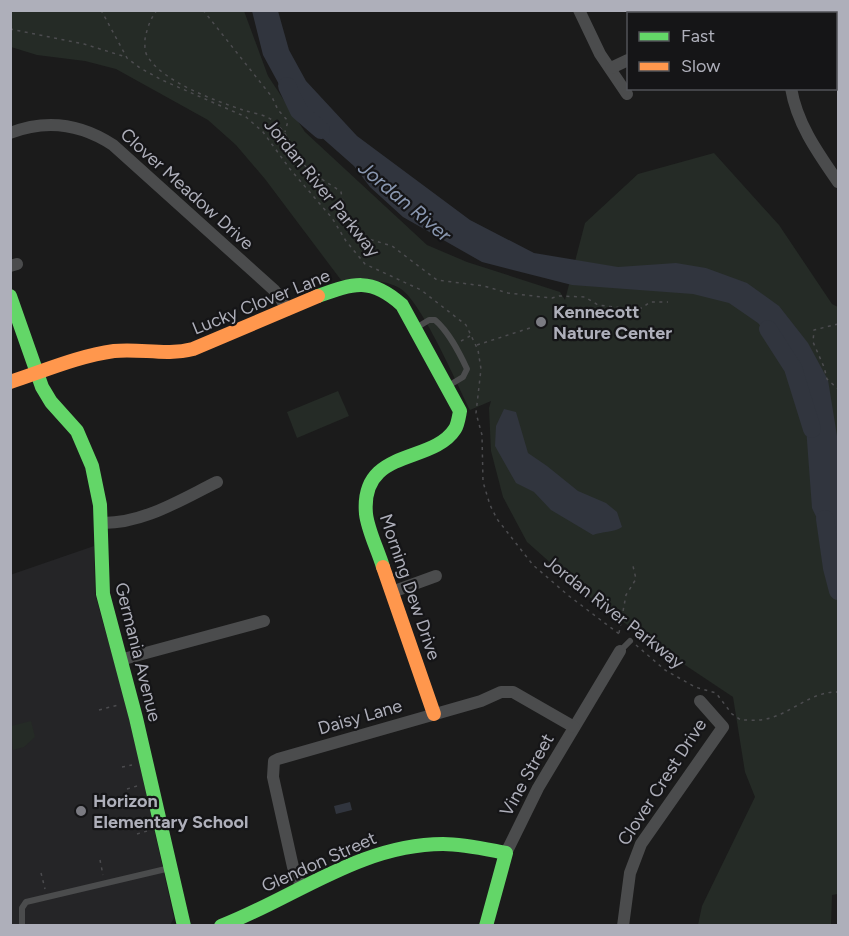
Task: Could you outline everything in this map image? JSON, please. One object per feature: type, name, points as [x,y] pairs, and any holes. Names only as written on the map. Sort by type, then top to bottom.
[{"type":"street","points":[[579,10],[600,54],[627,94]]},
{"type":"street","points":[[611,68],[627,60]]},
{"type":"street","points":[[792,90],[799,119],[807,136],[838,182]]},
{"type":"street","name":"Clover Meadow Drive","points":[[10,133],[35,126],[60,125],[86,131],[104,139],[274,290],[287,310]]},
{"type":"street","name":"Lucky Clover Lane","points":[[10,382],[86,356],[109,352],[130,350],[164,354],[185,352],[347,286],[370,285],[384,290],[397,299],[416,328],[460,411]]},
{"type":"street","name":"Germania Avenue","points":[[10,296],[36,374],[48,397],[74,425],[84,444],[97,486],[101,523],[103,594],[136,718],[184,926]]},
{"type":"street","name":"Morning Dew Drive","points":[[434,714],[366,516],[365,498],[375,476],[385,467],[451,436],[458,426],[460,411]]},
{"type":"street","points":[[101,523],[118,523],[145,516],[217,482]]},
{"type":"street","points":[[392,592],[436,576]]},
{"type":"street","points":[[120,660],[264,621]]},
{"type":"street","name":"Vine Street","points":[[486,926],[506,853],[534,796],[620,651]]},
{"type":"street","name":"Daisy Lane","points":[[302,888],[293,867],[273,777],[274,761],[287,755],[481,701],[501,692],[513,692],[574,727]]},
{"type":"street","name":"Clover Crest Drive","points":[[623,926],[630,873],[641,844],[723,727],[700,701]]},
{"type":"street","name":"Glendon Street","points":[[221,926],[367,858],[410,846],[448,843],[506,853]]},
{"type":"lane","points":[[416,328],[429,320],[435,320],[442,326],[463,361],[467,369],[463,378],[448,386]]},
{"type":"lane","points":[[620,651],[630,641]]},
{"type":"lane","points":[[22,926],[22,908],[26,902],[171,867]]},
{"type":"path","name":"Jordan River Parkway","points":[[101,10],[127,58],[140,68],[246,117],[263,132],[290,169],[332,218],[346,241],[365,264],[422,290],[466,325],[476,346],[481,369],[476,412],[482,435],[483,482],[497,519],[533,565],[569,596],[644,650],[665,670],[694,687],[716,693],[732,714],[741,720],[767,719],[816,696],[838,692]]},
{"type":"path","points":[[158,10],[152,17],[144,47],[147,56],[159,70],[209,97],[272,119],[285,133],[310,171],[341,192],[344,208],[362,237],[392,246],[436,280],[542,297],[585,297],[598,305],[630,309],[642,308],[650,302],[668,302]]},
{"type":"path","points":[[203,10],[272,97],[278,110],[288,121],[285,133]]},
{"type":"path","points":[[10,29],[84,44],[127,58]]},
{"type":"path","points":[[244,110],[246,117]]},
{"type":"path","points":[[838,324],[814,330],[812,338],[827,379],[838,389]]},
{"type":"path","points":[[476,346],[533,327]]},
{"type":"path","points":[[619,634],[626,595],[636,579],[633,566]]},
{"type":"path","points":[[99,710],[122,704]]},
{"type":"path","points":[[122,767],[136,764]]},
{"type":"path","points":[[127,789],[141,785]]},
{"type":"path","points":[[137,834],[151,830]]},
{"type":"path","points":[[100,860],[103,876]]},
{"type":"path","points":[[41,873],[45,890]]},
{"type":"shaded area","points":[[11,11],[244,11],[268,76],[305,132],[427,245],[467,262],[560,292],[565,300],[585,223],[638,174],[714,153],[779,225],[832,304],[838,307],[838,894],[832,895],[831,925],[698,925],[702,906],[755,797],[745,772],[733,697],[652,643],[588,596],[527,542],[503,497],[491,451],[489,408],[491,401],[470,410],[429,327],[409,297],[401,289],[387,283],[341,280],[265,179],[236,145],[208,120],[116,69],[85,61],[37,55],[11,47]]},
{"type":"shaded area","points":[[338,391],[349,416],[297,438],[287,412]]},
{"type":"shaded area","name":"Horizon Elementary School","points":[[94,546],[95,594],[127,708],[174,918],[170,925],[11,925],[10,575]]},
{"type":"shaded area","points":[[31,721],[35,737],[24,747],[13,750],[11,726]]},
{"type":"water","points":[[252,11],[278,11],[289,50],[306,81],[357,136],[470,220],[534,253],[618,267],[676,263],[706,268],[747,283],[779,306],[808,343],[828,380],[838,442],[838,558],[812,508],[804,400],[783,352],[758,323],[729,303],[693,294],[572,285],[482,262],[403,217],[370,187],[354,166],[320,136],[281,88],[263,55]]},
{"type":"water","points":[[504,409],[516,412],[528,453],[578,491],[606,503],[617,512],[622,527],[593,535],[551,510],[534,492],[516,483],[495,446],[496,426]]},
{"type":"water","points":[[350,802],[352,810],[336,814],[334,806]]},
{"type":"waterway","name":"Jordan River","points":[[287,86],[299,111],[321,130]]},
{"type":"waterway","name":"Jordan River","points":[[768,329],[793,368],[812,429]]},
{"type":"waterway","name":"Jordan River","points":[[825,519],[832,568],[838,591]]},
{"type":"traffic: fast","points":[[318,296],[342,288],[362,285],[371,286],[391,296],[402,305],[460,411],[455,429],[444,440],[431,448],[385,467],[374,478],[367,493],[366,514],[383,567]]},
{"type":"traffic: fast","points":[[10,296],[42,387],[51,402],[77,431],[92,466],[100,505],[103,594],[136,718],[184,926]]},
{"type":"traffic: fast","points":[[221,926],[356,863],[413,846],[443,844],[506,853],[486,926]]},
{"type":"traffic: slow","points":[[10,382],[101,353],[124,350],[173,352],[193,349],[318,296]]},
{"type":"traffic: slow","points":[[383,567],[434,714]]},
{"type":"place","name":"Kennecott Nature Center","points":[[541,322]]},
{"type":"place","name":"Horizon Elementary School","points":[[81,811]]}]
